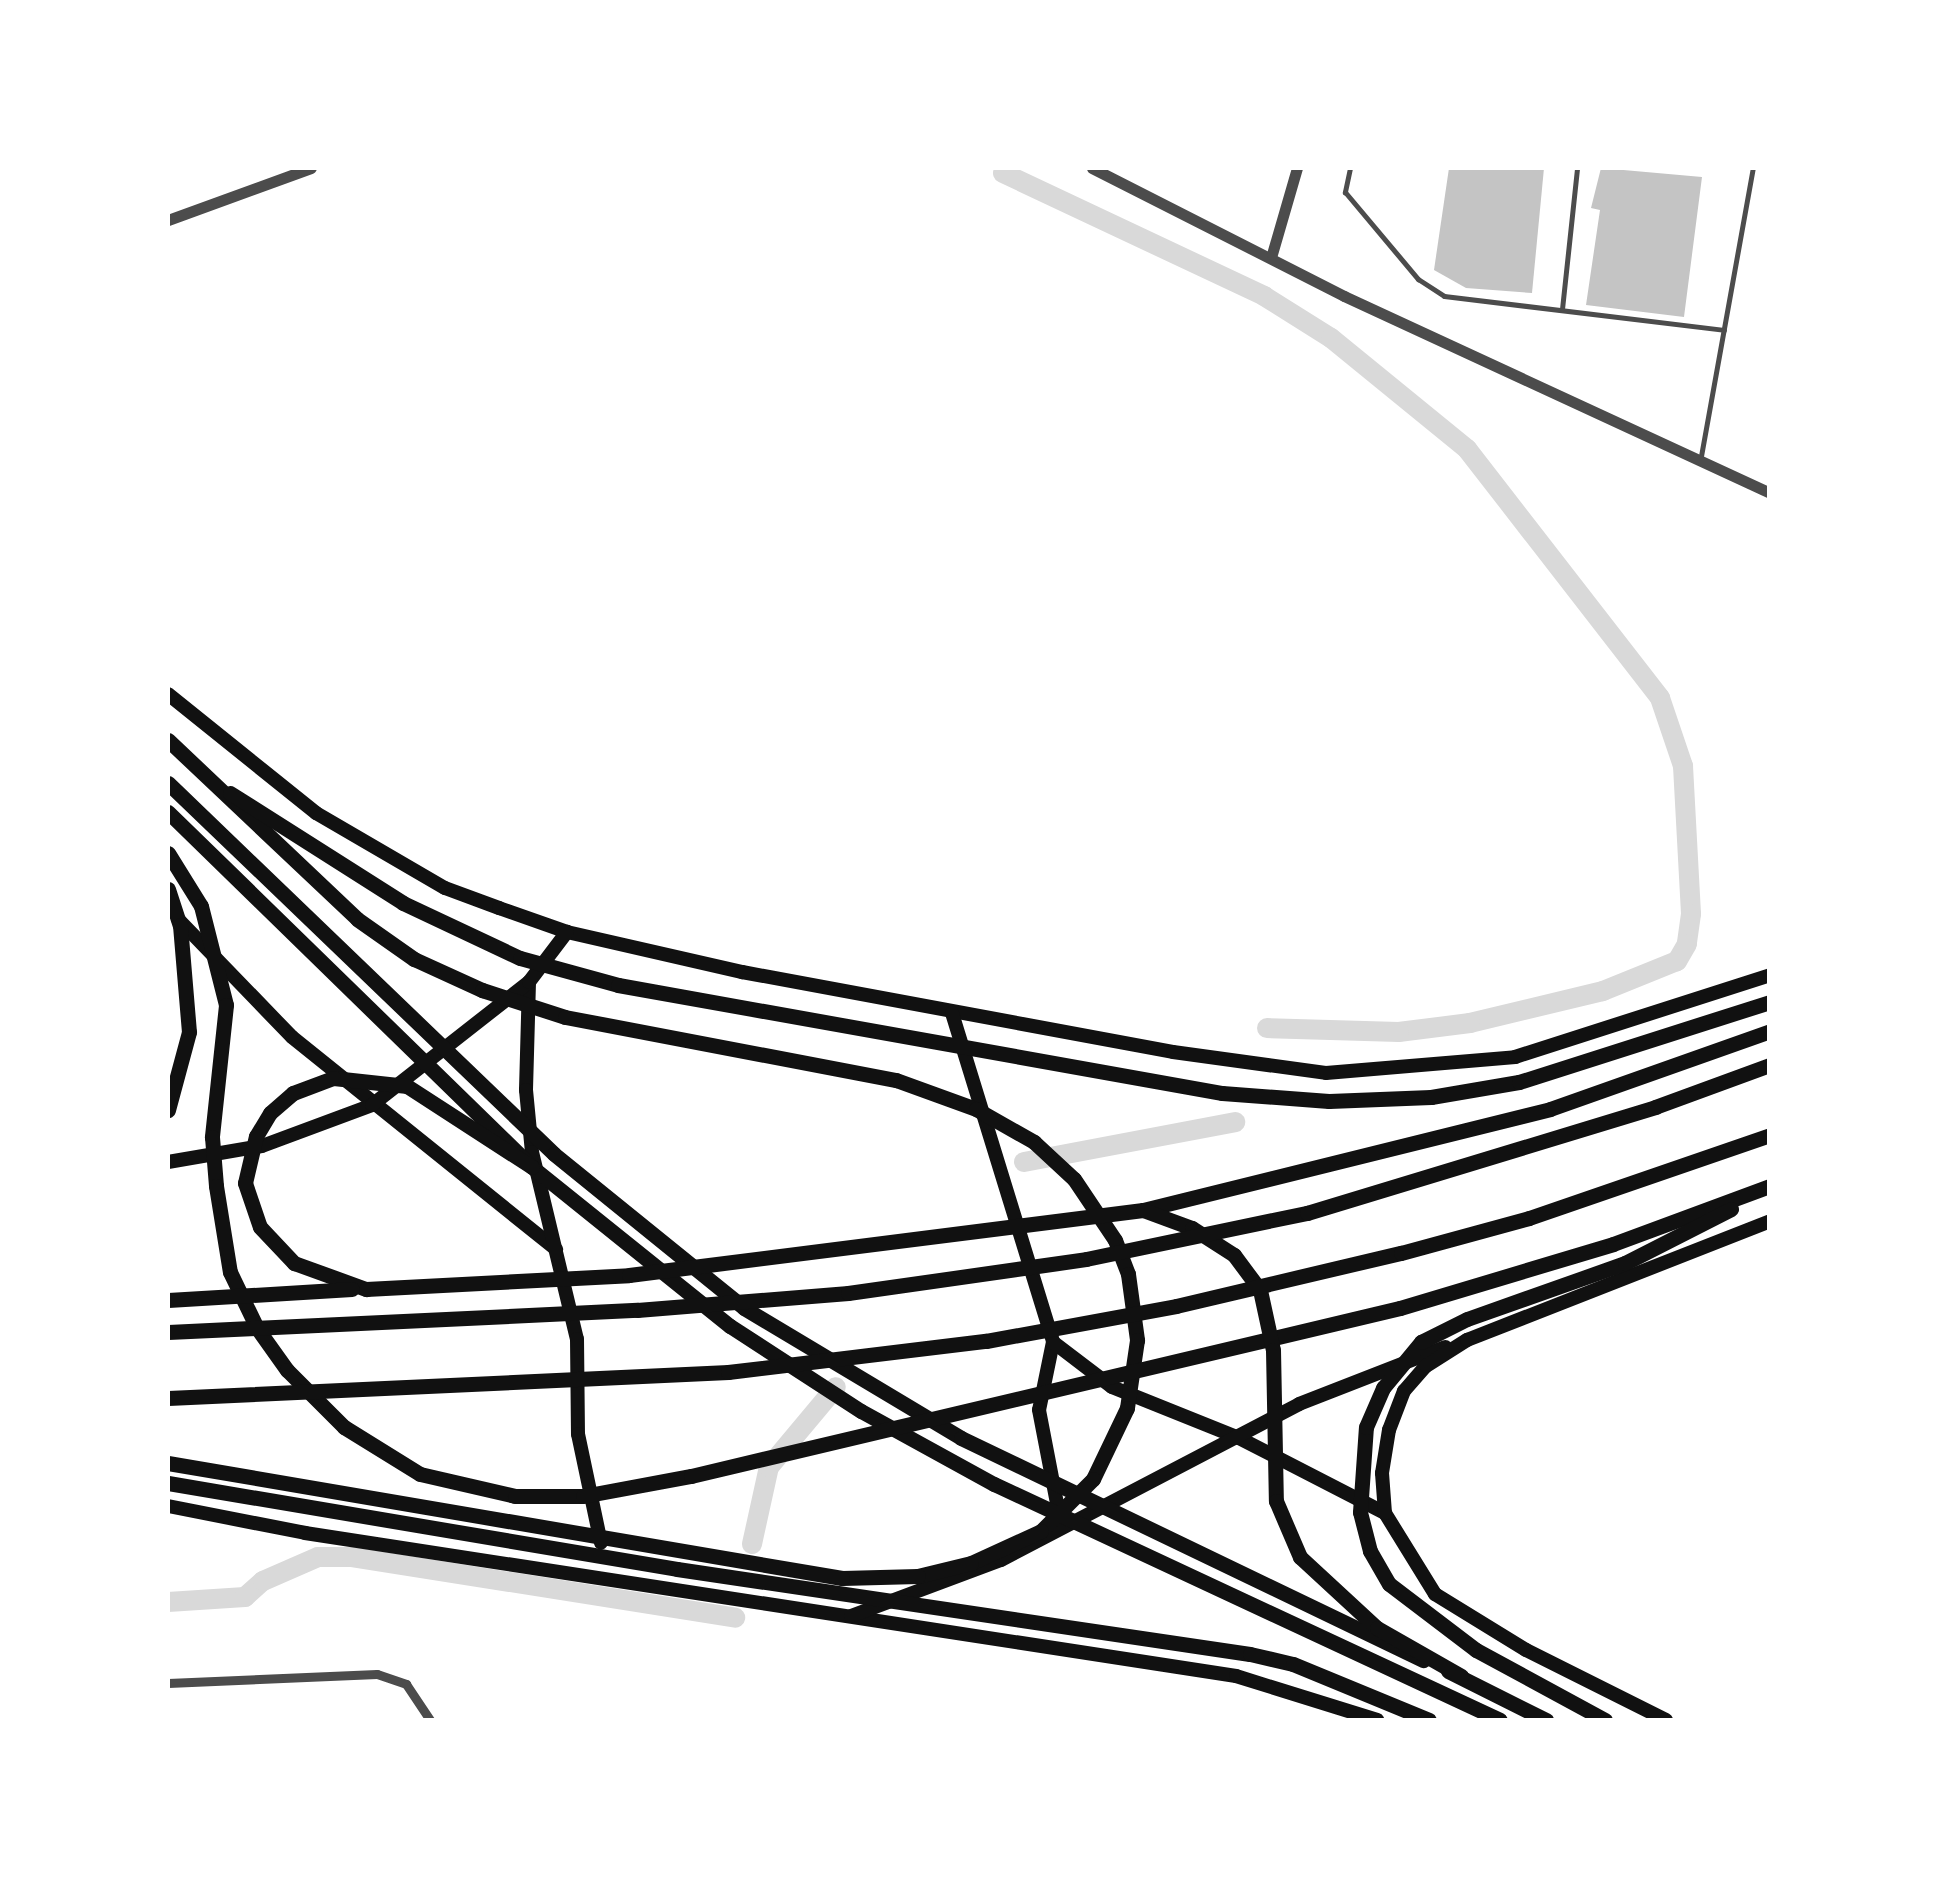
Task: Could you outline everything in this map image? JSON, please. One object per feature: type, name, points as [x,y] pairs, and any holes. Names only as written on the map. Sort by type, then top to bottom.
[{"type":"main road","points":[[168,694],[258,770],[378,852],[445,888],[567,932],[952,1013],[1326,1073],[1515,1057],[1770,975]]},
{"type":"main road","points":[[168,740],[357,920],[414,958],[482,990],[565,1017],[896,1080],[976,1109],[1034,1142],[1074,1179],[1114,1240],[1128,1274],[1137,1340],[1128,1408],[1093,1479],[1042,1531],[971,1563],[918,1576],[842,1578],[168,1463]]},
{"type":"main road","points":[[206,778],[403,903],[520,958],[618,985],[1222,1093],[1330,1101],[1432,1097],[1519,1082],[1770,1002]]},
{"type":"main road","points":[[168,783],[554,1154],[744,1308],[960,1438],[1324,1618],[1461,1676]]},
{"type":"main road","points":[[168,812],[532,1167],[730,1326],[861,1411],[1243,1606],[1500,1720]]},
{"type":"main road","points":[[168,854],[202,906],[226,1005],[212,1137],[216,1186],[230,1272],[257,1328],[287,1370],[344,1426],[420,1474],[515,1496],[582,1496],[691,1476],[1400,1308],[1613,1244],[1770,1188]]},
{"type":"main road","points":[[168,889],[180,925],[189,1032],[168,1110]]},
{"type":"main road","points":[[168,907],[230,980],[372,1104],[558,1251]]},
{"type":"main road","points":[[168,1162],[262,1146],[372,1104],[529,982],[567,932]]},
{"type":"main road","points":[[529,982],[526,1090],[532,1152],[577,1339],[578,1434],[609,1578]]},
{"type":"main road","points":[[952,1013],[1053,1342],[1039,1410],[1062,1532]]},
{"type":"main road","points":[[168,1300],[629,1275],[1143,1210],[1532,1114],[1770,1031]]},
{"type":"main road","points":[[168,1332],[769,1299],[1086,1259],[1307,1213],[1654,1107],[1770,1064]]},
{"type":"main road","points":[[366,1289],[294,1263],[260,1227],[245,1184],[246,1163],[270,1113],[293,1093],[333,1078],[407,1086],[532,1167]]},
{"type":"main road","points":[[168,1398],[773,1366],[986,1341],[1319,1274],[1530,1218],[1770,1135]]},
{"type":"main road","points":[[1606,1720],[1476,1650],[1389,1584],[1370,1551],[1360,1512],[1366,1426],[1383,1388],[1421,1342],[1467,1319],[1625,1263],[1770,1188]]},
{"type":"main road","points":[[1143,1210],[1192,1228],[1234,1255],[1260,1290],[1274,1350],[1276,1501],[1300,1558],[1377,1628],[1546,1720]]},
{"type":"main road","points":[[850,1616],[1062,1532],[1351,1380],[1467,1340],[1770,1221]]},
{"type":"main road","points":[[1385,1513],[1386,1444],[1404,1392],[1426,1366],[1467,1340]]},
{"type":"main road","points":[[1053,1342],[1112,1388],[1239,1438],[1385,1513],[1435,1594],[1526,1650],[1666,1720]]},
{"type":"main road","points":[[168,1483],[677,1569],[1250,1654],[1293,1664],[1428,1720]]},
{"type":"main road","points":[[168,1506],[1236,1676],[1377,1720]]},
{"type":"street","points":[[168,220],[311,168]]},
{"type":"street","points":[[1092,168],[1272,254],[1344,296],[1701,456],[1770,493]]},
{"type":"street","points":[[1272,254],[1297,168]]},
{"type":"street","points":[[168,1682],[376,1674],[406,1684],[430,1720]]},
{"type":"lane","points":[[1350,168],[1345,192],[1418,280],[1444,296],[1724,330]]},
{"type":"lane","points":[[1562,310],[1577,168]]},
{"type":"lane","points":[[1701,456],[1753,168]]},
{"type":"building","points":[[1449,168],[1544,168],[1532,293],[1466,288],[1434,270]]},
{"type":"building","points":[[1601,168],[1702,177],[1684,317],[1586,305],[1600,210],[1591,208]]},
{"type":"waterway","points":[[1003,173],[1264,296],[1331,338],[1467,449],[1660,698],[1683,766],[1691,914],[1687,944],[1677,961],[1603,991],[1470,1023],[1399,1032],[1267,1028]]},
{"type":"waterway","points":[[1024,1162],[1235,1122]]},
{"type":"waterway","points":[[752,1544],[769,1467],[836,1387]]},
{"type":"waterway","points":[[168,1602],[245,1597],[263,1581],[318,1557],[352,1557],[735,1618]]}]
